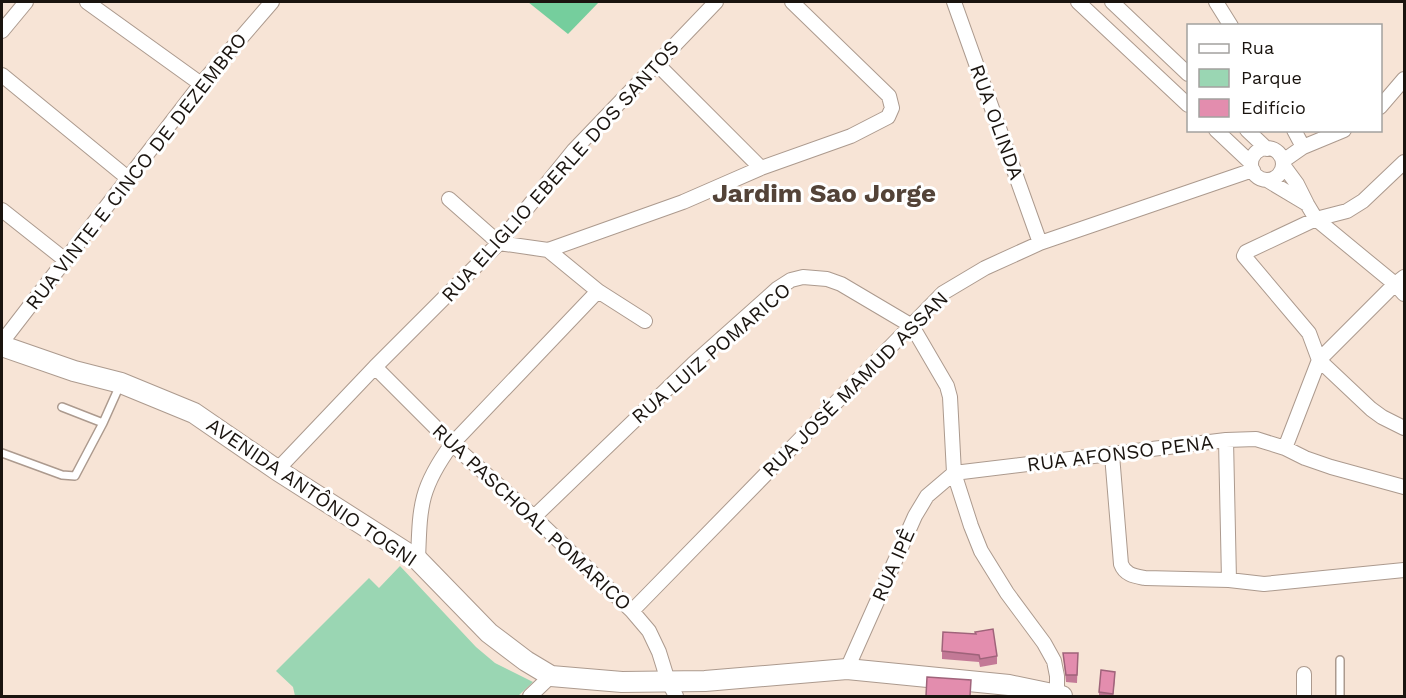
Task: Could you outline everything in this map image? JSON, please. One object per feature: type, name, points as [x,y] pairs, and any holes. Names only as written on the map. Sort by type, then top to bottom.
[{"type":"street","points":[[2,31],[26,2]]},
{"type":"street","points":[[87,2],[201,84]]},
{"type":"street","name":"RUA ELIGLIO EBERLE DOS SANTOS","points":[[277,470],[375,367],[500,243],[574,150],[717,2]]},
{"type":"street","points":[[449,199],[500,243],[548,250],[683,202],[761,168],[851,136],[888,117],[892,108],[889,96],[792,2]]},
{"type":"street","name":"RUA OLINDA","points":[[954,2],[1040,243]]},
{"type":"street","points":[[1078,2],[1187,104]]},
{"type":"street","points":[[1112,2],[1187,73]]},
{"type":"street","points":[[1216,2],[1230,24]]},
{"type":"street","name":"RUA VINTE E CINCO DE DEZEMBRO","points":[[2,344],[64,259],[129,179],[201,84],[268,3]]},
{"type":"street","points":[[657,64],[761,168]]},
{"type":"street","points":[[2,75],[129,179]]},
{"type":"street","points":[[1382,105],[1404,79]]},
{"type":"street","points":[[1218,132],[1259,177],[1307,204]]},
{"type":"street","points":[[1250,132],[1267,149],[1279,153],[1316,219],[1400,280],[1404,294]]},
{"type":"street","points":[[1295,132],[1303,147]]},
{"type":"street","points":[[1267,180],[1280,174],[1283,163],[1303,147],[1339,132]]},
{"type":"street","points":[[1252,167],[1257,152],[1267,149]]},
{"type":"street","points":[[1404,162],[1357,205],[1347,211],[1316,219],[1246,252],[1245,259],[1309,333],[1319,360],[1382,417],[1404,428]]},
{"type":"street","name":"RUA JOSÉ MAMUD ASSAN","points":[[632,610],[943,292],[963,279],[1040,243],[1252,167]]},
{"type":"street","points":[[2,210],[64,259]]},
{"type":"street","points":[[548,250],[598,291],[645,321]]},
{"type":"street","name":"RUA LUIZ POMARICO","points":[[534,517],[693,364],[790,280],[813,277],[841,284],[912,326]]},
{"type":"street","points":[[1284,448],[1319,360],[1400,280]]},
{"type":"street","points":[[418,560],[423,493],[436,465],[452,444],[598,291]]},
{"type":"street","points":[[912,326],[947,386],[950,397],[954,473],[981,551],[1054,661],[1060,695]]},
{"type":"street","name":"AVENIDA ANTÔNIO TOGNI","points":[[2,344],[74,371],[121,383],[194,413],[277,470],[418,560],[489,633],[526,661],[551,676],[672,689],[705,681],[847,669],[988,690],[1060,695]]},
{"type":"street","name":"RUA PASCHOAL POMARICO","points":[[375,367],[452,444],[534,517],[632,610],[649,631],[672,689]]},
{"type":"street","points":[[1227,440],[1229,580]]},
{"type":"street","name":"RUA AFONSO PENA","points":[[954,473],[1227,440],[1256,440],[1284,448],[1331,467],[1404,487]]},
{"type":"street","points":[[1112,455],[1121,564],[1134,576],[1229,580],[1264,584],[1404,570]]},
{"type":"street","name":"RUA IPÊ","points":[[847,669],[915,516],[927,496],[954,473]]},
{"type":"street","points":[[1304,674],[1304,696]]},
{"type":"street","points":[[530,696],[551,676]]},
{"type":"lane","points":[[2,453],[62,475],[75,476],[121,383]]},
{"type":"lane","points":[[62,407],[103,423]]},
{"type":"lane","points":[[1340,660],[1340,696]]},
{"type":"green space","points":[[528,2],[599,2],[568,34]]},
{"type":"green space","points":[[400,566],[476,647],[495,663],[533,682],[518,696],[295,696],[293,687],[276,671],[369,578],[379,588]]},
{"type":"building","points":[[993,629],[997,656],[980,659],[979,655],[942,651],[943,632],[976,634],[975,632]]},
{"type":"building","points":[[1063,653],[1078,653],[1077,675],[1066,675]]},
{"type":"building","points":[[1101,670],[1115,672],[1113,694],[1099,692]]},
{"type":"building","points":[[927,677],[971,680],[970,696],[926,696]]},
{"type":"district","name":"Jardim Sao Jorge","points":[[824,193]]}]
